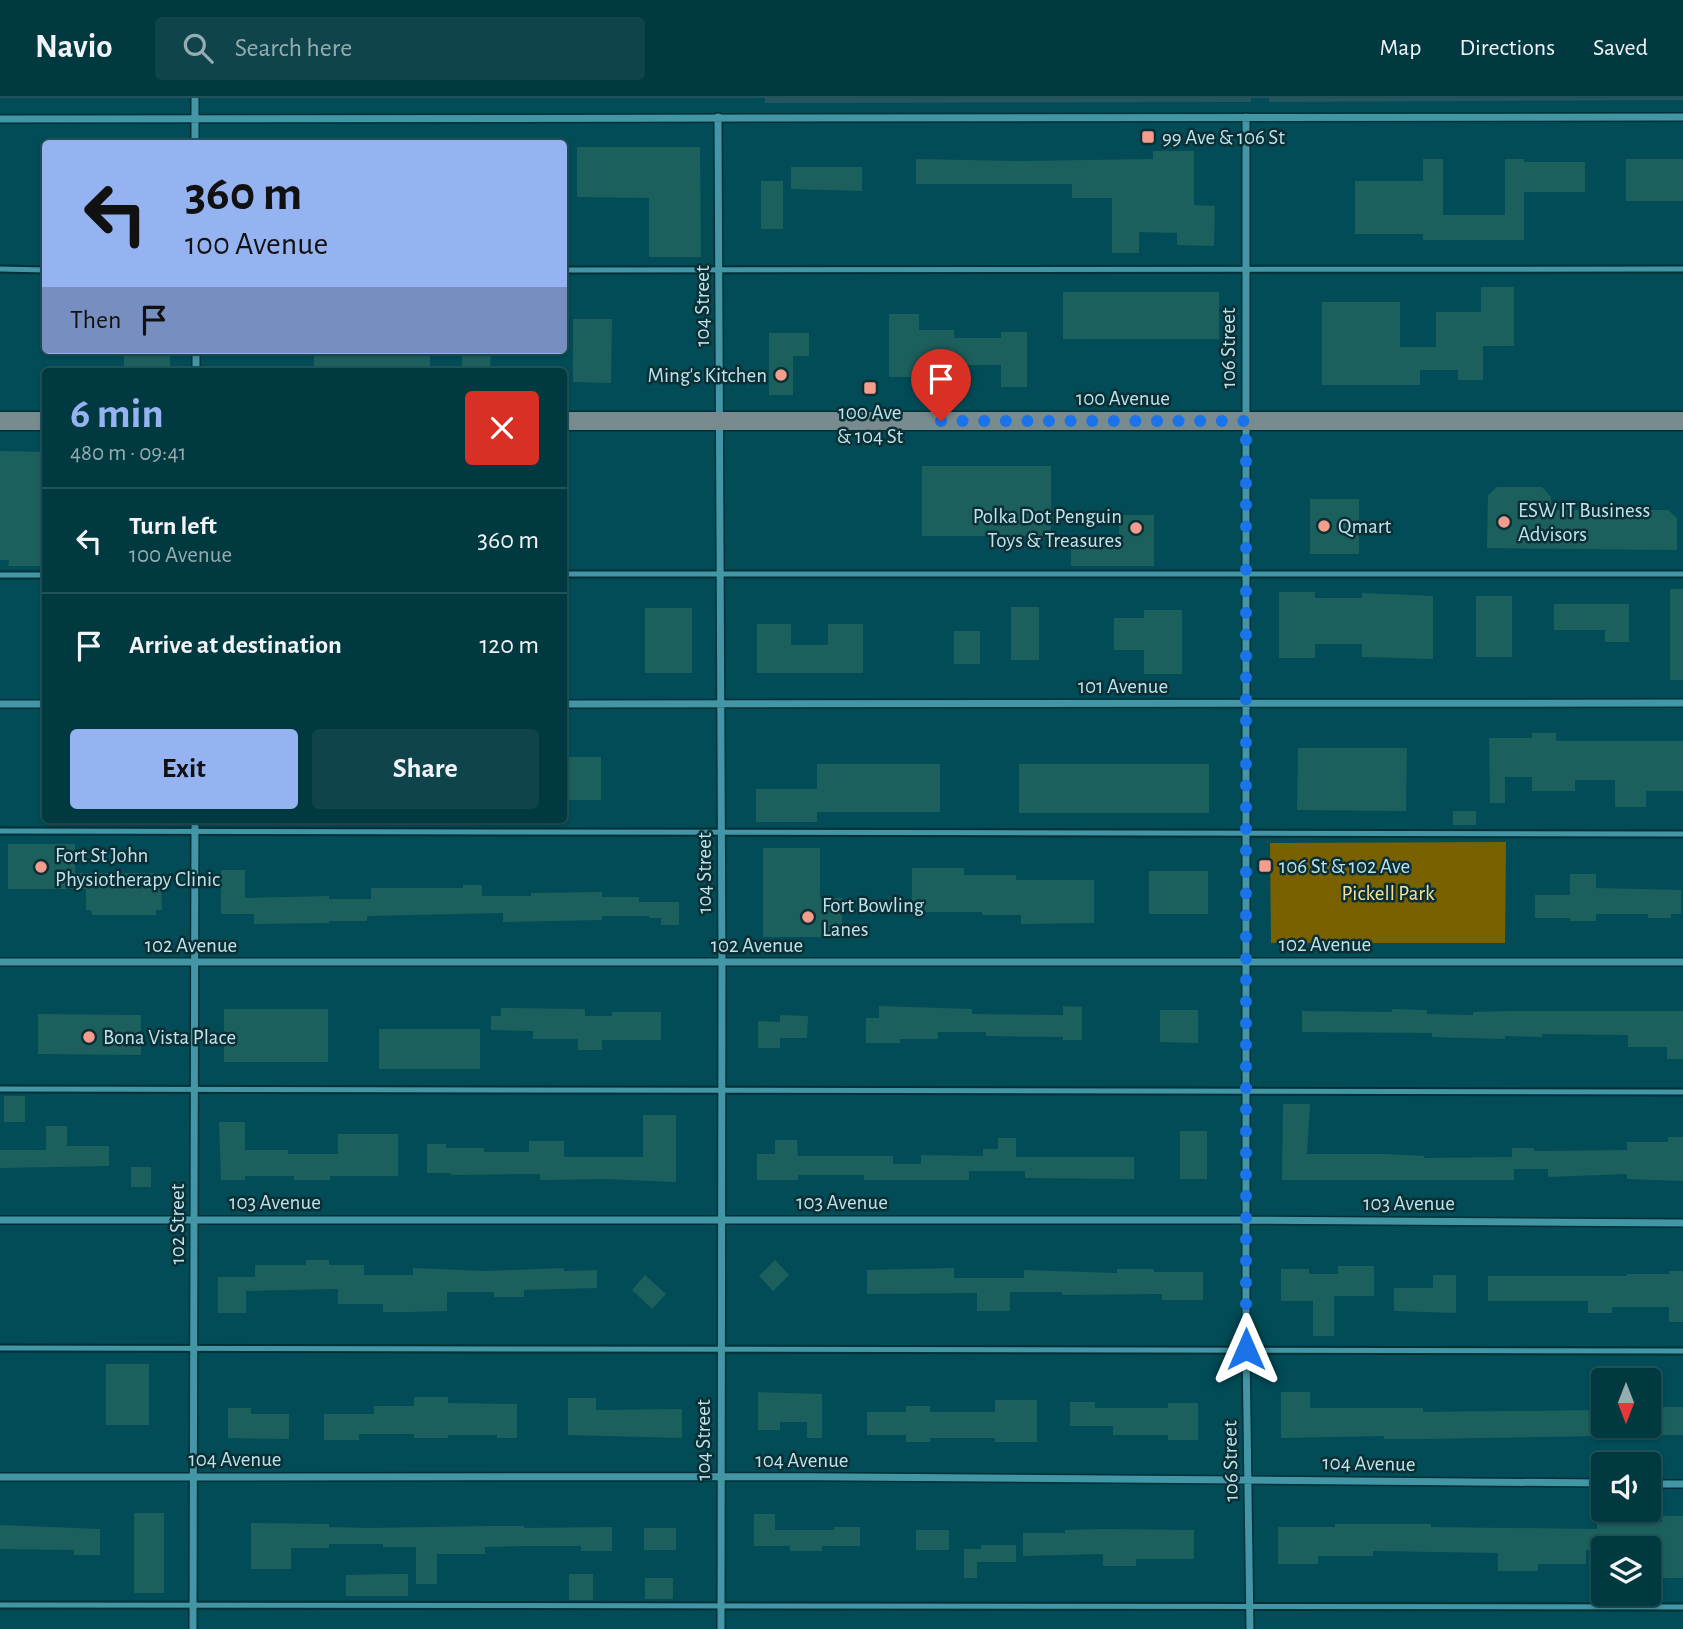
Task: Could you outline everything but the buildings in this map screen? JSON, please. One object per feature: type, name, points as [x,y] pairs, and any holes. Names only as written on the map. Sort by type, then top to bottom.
[{"type":"main road","points":[[0,421],[42,421]]},
{"type":"main road","name":"100 Avenue","points":[[567,421],[1683,421]]},
{"type":"street","points":[[195,98],[195,140]]},
{"type":"street","name":"104 Street","points":[[718,117],[722,963],[721,1629]]},
{"type":"street","name":"106 Street","points":[[1246,117],[1246,1349],[1250,1629]]},
{"type":"street","points":[[0,119],[1683,117]]},
{"type":"street","name":"101 Avenue","points":[[567,704],[1683,703]]},
{"type":"street","points":[[0,704],[42,704]]},
{"type":"street","name":"102 Street","points":[[193,1629],[195,823]]},
{"type":"street","name":"102 Avenue","points":[[0,962],[1683,962]]},
{"type":"street","name":"103 Avenue","points":[[0,1220],[1246,1220],[1683,1223]]},
{"type":"street","name":"104 Avenue","points":[[0,1477],[721,1477],[1591,1483]]},
{"type":"street","points":[[1661,1484],[1683,1484]]},
{"type":"lane","points":[[0,269],[42,270]]},
{"type":"lane","points":[[567,270],[1683,269]]},
{"type":"lane","points":[[567,575],[1246,572],[1683,574]]},
{"type":"lane","points":[[0,575],[42,575]]},
{"type":"lane","points":[[0,831],[1683,834]]},
{"type":"lane","points":[[0,1089],[1683,1092]]},
{"type":"lane","points":[[0,1348],[1683,1351]]},
{"type":"lane","points":[[0,1605],[1683,1607]]},
{"type":"shaded area","points":[[765,98],[1251,98],[1251,102],[765,103]]},
{"type":"shaded area","points":[[1269,98],[1683,98],[1683,100],[1269,102]]},
{"type":"green space","name":"Pickell Park","points":[[1506,842],[1505,943],[1271,943],[1270,843]]},
{"type":"place","name":"99 Ave & 106 St","points":[[1148,137]]},
{"type":"place","name":"Ming's Kitchen","points":[[781,375]]},
{"type":"place","name":"100 Ave & 104 St","points":[[870,388]]},
{"type":"place","name":"ESW IT Business Advisors","points":[[1504,522]]},
{"type":"place","name":"Qmart","points":[[1324,526]]},
{"type":"place","name":"Polka Dot Penguin Toys & Treasures","points":[[1136,528]]},
{"type":"place","name":"106 St & 102 Ave","points":[[1265,866]]},
{"type":"place","name":"Fort St John Physiotherapy Clinic","points":[[41,867]]},
{"type":"place","name":"Fort Bowling Lanes","points":[[808,917]]},
{"type":"place","name":"Bona Vista Place","points":[[89,1037]]},
{"type":"route","points":[[941,421],[1246,421],[1246,1349]]}]
